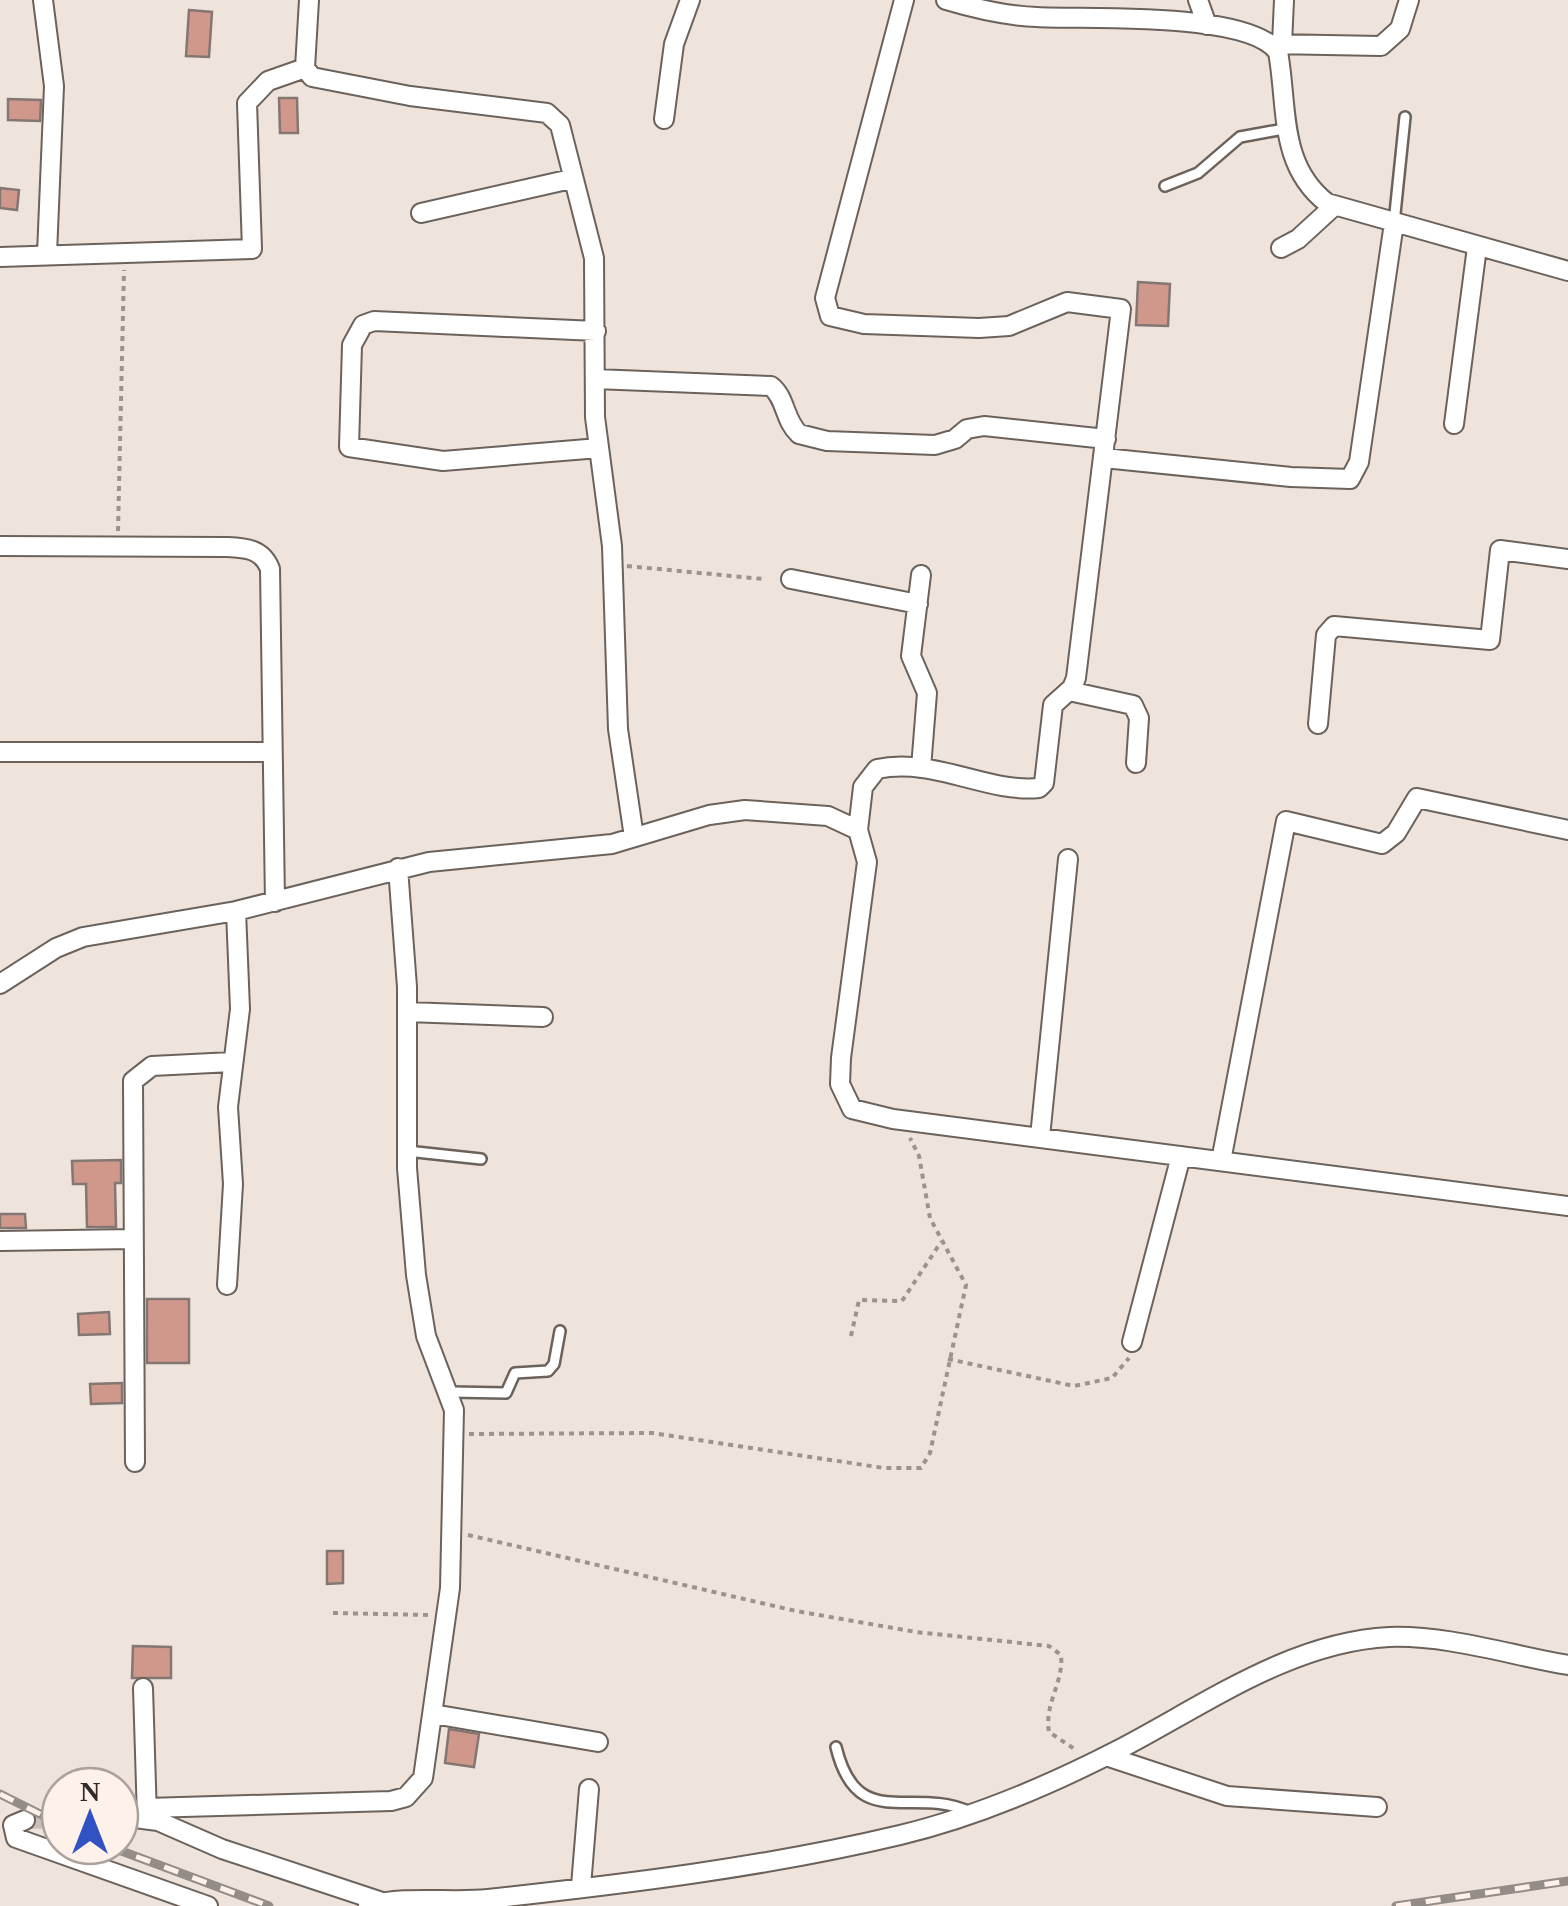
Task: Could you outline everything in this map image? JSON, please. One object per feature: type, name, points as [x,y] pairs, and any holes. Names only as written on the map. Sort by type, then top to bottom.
[{"type":"street","points":[[44,0],[54,86],[47,254]]},
{"type":"street","points":[[308,0],[305,68],[312,77],[547,113],[560,126],[571,179],[591,242],[599,448],[612,565],[618,730],[634,837]]},
{"type":"street","points":[[664,118],[674,44],[690,0]]},
{"type":"street","points":[[904,0],[825,308],[841,322],[980,328],[1009,326],[1067,302],[1121,309],[1076,678],[1053,705],[1046,772],[1039,788],[892,766],[868,778],[858,830],[867,862],[840,1084],[852,1109],[898,1120],[1568,1206]]},
{"type":"street","points":[[946,0],[1022,16],[1207,25],[1277,44],[1381,46],[1400,29],[1409,0]]},
{"type":"street","points":[[1198,0],[1207,25]]},
{"type":"street","points":[[1284,0],[1277,44],[1284,129],[1316,194],[1334,206],[1568,271]]},
{"type":"street","points":[[0,258],[252,249],[247,103],[268,81],[305,68]]},
{"type":"street","points":[[421,212],[571,179]]},
{"type":"street","points":[[1280,248],[1298,239],[1334,206]]},
{"type":"street","points":[[596,379],[771,386],[779,392],[790,426],[799,434],[826,441],[946,444],[975,426],[1291,477],[1350,478],[1358,462],[1394,223]]},
{"type":"street","points":[[1454,424],[1476,246]]},
{"type":"street","points":[[596,331],[500,324],[374,321],[363,325],[352,344],[349,447],[444,461],[599,448]]},
{"type":"street","points":[[0,546],[225,547],[256,551],[265,557],[270,569],[275,902]]},
{"type":"street","points":[[1318,724],[1326,635],[1334,626],[1490,640],[1500,550],[1568,559]]},
{"type":"street","points":[[921,575],[911,656],[928,692],[921,768]]},
{"type":"street","points":[[791,579],[918,604]]},
{"type":"street","points":[[1068,691],[1133,705],[1139,718],[1136,763]]},
{"type":"street","points":[[0,752],[272,752]]},
{"type":"street","points":[[1221,1161],[1286,821],[1382,844],[1396,834],[1417,798],[1568,830]]},
{"type":"street","points":[[0,984],[56,948],[83,937],[236,911],[398,868],[546,854],[744,810],[828,816],[858,830]]},
{"type":"street","points":[[1040,1137],[1068,859]]},
{"type":"street","points":[[143,1815],[361,1804],[406,1797],[423,1778],[447,1615],[454,1532],[454,1434],[450,1392],[420,1311],[407,1151],[408,1012],[398,868]]},
{"type":"street","points":[[227,1286],[233,1184],[228,1106],[240,1009],[236,911]]},
{"type":"street","points":[[408,1012],[544,1017]]},
{"type":"street","points":[[135,1462],[133,1081],[152,1066],[232,1062]]},
{"type":"street","points":[[1132,1342],[1181,1156]]},
{"type":"street","points":[[0,1241],[133,1239]]},
{"type":"street","points":[[143,1815],[236,1854],[375,1904],[458,1902],[841,1848],[972,1813],[1100,1758],[1235,1685],[1350,1642],[1425,1637],[1568,1665]]},
{"type":"street","points":[[143,1688],[143,1815]]},
{"type":"street","points":[[433,1714],[598,1742]]},
{"type":"street","points":[[1100,1758],[1227,1796],[1377,1807]]},
{"type":"street","points":[[580,1886],[589,1790]]},
{"type":"street","points":[[25,1820],[14,1825],[16,1838],[208,1906]]},
{"type":"lane","points":[[1394,223],[1405,117]]},
{"type":"lane","points":[[1165,186],[1198,173],[1240,138],[1284,129]]},
{"type":"lane","points":[[407,1151],[481,1159]]},
{"type":"lane","points":[[450,1392],[506,1393],[515,1373],[548,1371],[556,1357],[560,1331]]},
{"type":"lane","points":[[836,1747],[846,1778],[864,1796],[897,1805],[938,1801],[972,1813]]},
{"type":"path","points":[[117,545],[124,251]]},
{"type":"path","points":[[612,565],[763,578]]},
{"type":"path","points":[[454,1434],[641,1432],[761,1452],[921,1468],[930,1454],[966,1284],[941,1242],[924,1200],[919,1156],[898,1120]]},
{"type":"path","points":[[850,1336],[859,1300],[902,1301],[941,1242]]},
{"type":"path","points":[[948,1359],[1061,1385],[1089,1386],[1122,1372],[1132,1342]]},
{"type":"path","points":[[454,1532],[838,1619],[1049,1646],[1061,1655],[1062,1663],[1049,1702],[1049,1732],[1100,1758]]},
{"type":"path","points":[[333,1613],[447,1615]]},
{"type":"building","points":[[189,10],[212,12],[209,57],[186,56]]},
{"type":"building","points":[[279,98],[297,98],[298,133],[280,133]]},
{"type":"building","points":[[8,99],[41,100],[40,121],[8,120]]},
{"type":"building","points":[[0,188],[19,190],[17,210],[0,208]]},
{"type":"building","points":[[1138,282],[1170,284],[1168,326],[1136,325]]},
{"type":"building","points":[[121,1160],[121,1183],[115,1183],[116,1227],[87,1227],[86,1184],[73,1184],[72,1161]]},
{"type":"building","points":[[0,1214],[25,1214],[26,1228],[0,1228]]},
{"type":"building","points":[[147,1299],[189,1299],[189,1363],[147,1363]]},
{"type":"building","points":[[109,1312],[110,1334],[79,1335],[78,1314]]},
{"type":"building","points":[[122,1383],[122,1403],[91,1404],[90,1384]]},
{"type":"building","points":[[327,1551],[343,1551],[343,1583],[327,1584]]},
{"type":"building","points":[[133,1646],[171,1647],[171,1678],[132,1678]]},
{"type":"building","points":[[449,1729],[479,1734],[474,1767],[445,1763]]},
{"type":"tunnel","points":[[25,1820],[40,1820]]},
{"type":"railway","points":[[0,1794],[40,1814]]},
{"type":"railway","points":[[140,1858],[269,1906]]},
{"type":"railway","points":[[1396,1906],[1568,1881]]}]
